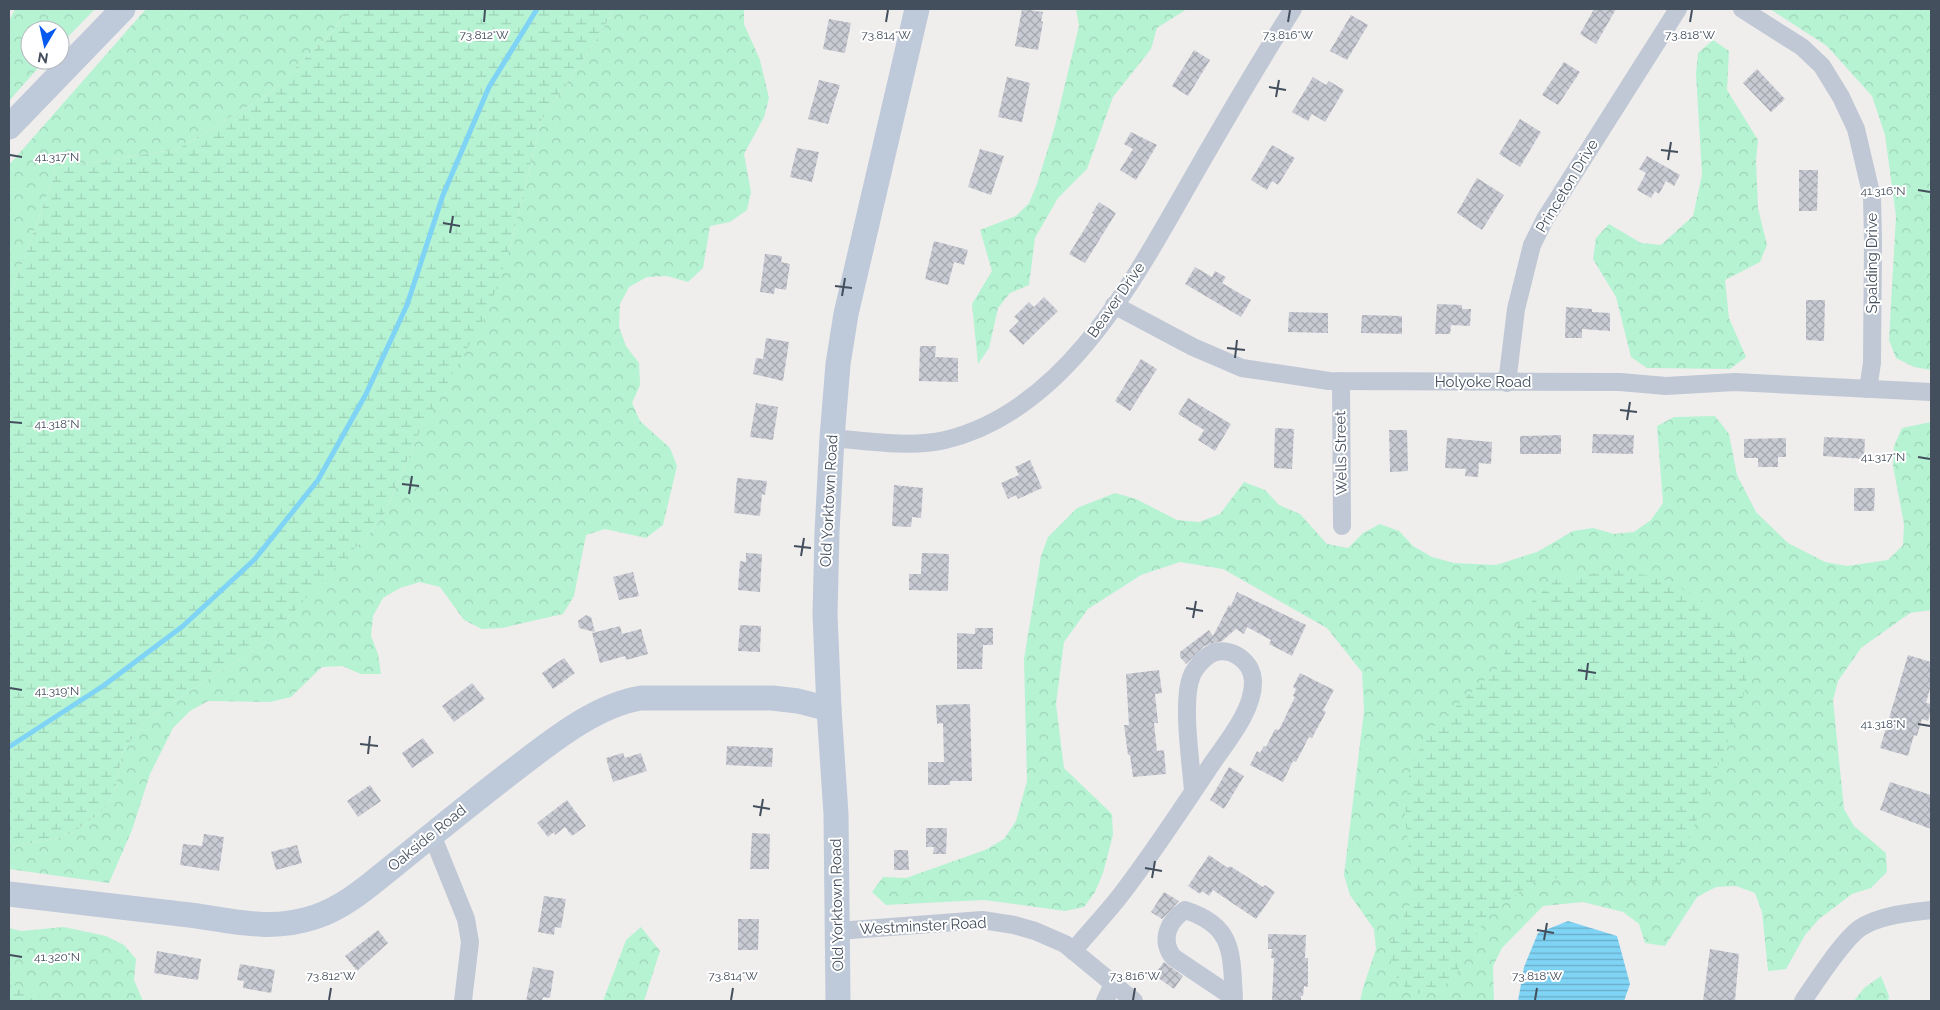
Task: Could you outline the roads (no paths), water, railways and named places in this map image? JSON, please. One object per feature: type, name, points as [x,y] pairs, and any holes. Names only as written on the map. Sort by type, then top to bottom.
[{"type":"street","points":[[9,127],[123,9]]},
{"type":"street","name":"Old Yorktown Road","points":[[838,1001],[836,814],[825,614],[832,438],[838,364],[846,314],[874,188],[918,9]]},
{"type":"street","name":"Beaver Drive","points":[[832,438],[897,444],[944,440],[977,429],[1014,410],[1047,385],[1080,351],[1150,251],[1246,84],[1293,9]]},
{"type":"street","name":"Princeton Drive","points":[[1507,383],[1516,309],[1532,245],[1550,211],[1678,9]]},
{"type":"street","name":"Spalding Drive","points":[[1742,9],[1802,47],[1822,66],[1842,97],[1856,129],[1872,198],[1872,353],[1868,389]]},
{"type":"street","name":"Holyoke Road","points":[[1114,305],[1193,347],[1242,368],[1329,381],[1620,382],[1666,386],[1735,382],[1931,392]]},
{"type":"street","name":"Wells Street","points":[[1340,381],[1342,526]]},
{"type":"street","points":[[1073,951],[1120,895],[1193,791],[1242,718],[1251,698],[1252,675],[1249,664],[1239,656],[1225,652],[1213,653],[1204,660],[1192,673],[1186,694],[1193,791]]},
{"type":"street","name":"Oakside Road","points":[[9,894],[190,915],[257,926],[316,917],[337,907],[367,887],[459,811],[563,732],[624,701],[642,698],[772,698],[798,701],[829,708]]},
{"type":"street","points":[[432,835],[466,919],[470,942],[463,1001]]},
{"type":"street","points":[[1185,910],[1216,926],[1224,935],[1231,956],[1235,1000],[1173,957],[1170,952],[1165,939],[1175,917],[1185,910]]},
{"type":"street","points":[[1803,1001],[1846,943],[1860,928],[1877,920],[1931,910]]},
{"type":"street","name":"Westminster Road","points":[[838,931],[982,920],[1014,925],[1035,931],[1065,944],[1134,1001]]},
{"type":"street","points":[[1105,1001],[1113,984]]},
{"type":"water","points":[[1568,921],[1617,936],[1630,984],[1624,1001],[1518,1001],[1524,967],[1538,933]]},
{"type":"waterway","points":[[9,747],[103,686],[183,626],[255,559],[318,480],[366,394],[407,305],[443,195],[489,87],[537,9]]}]
